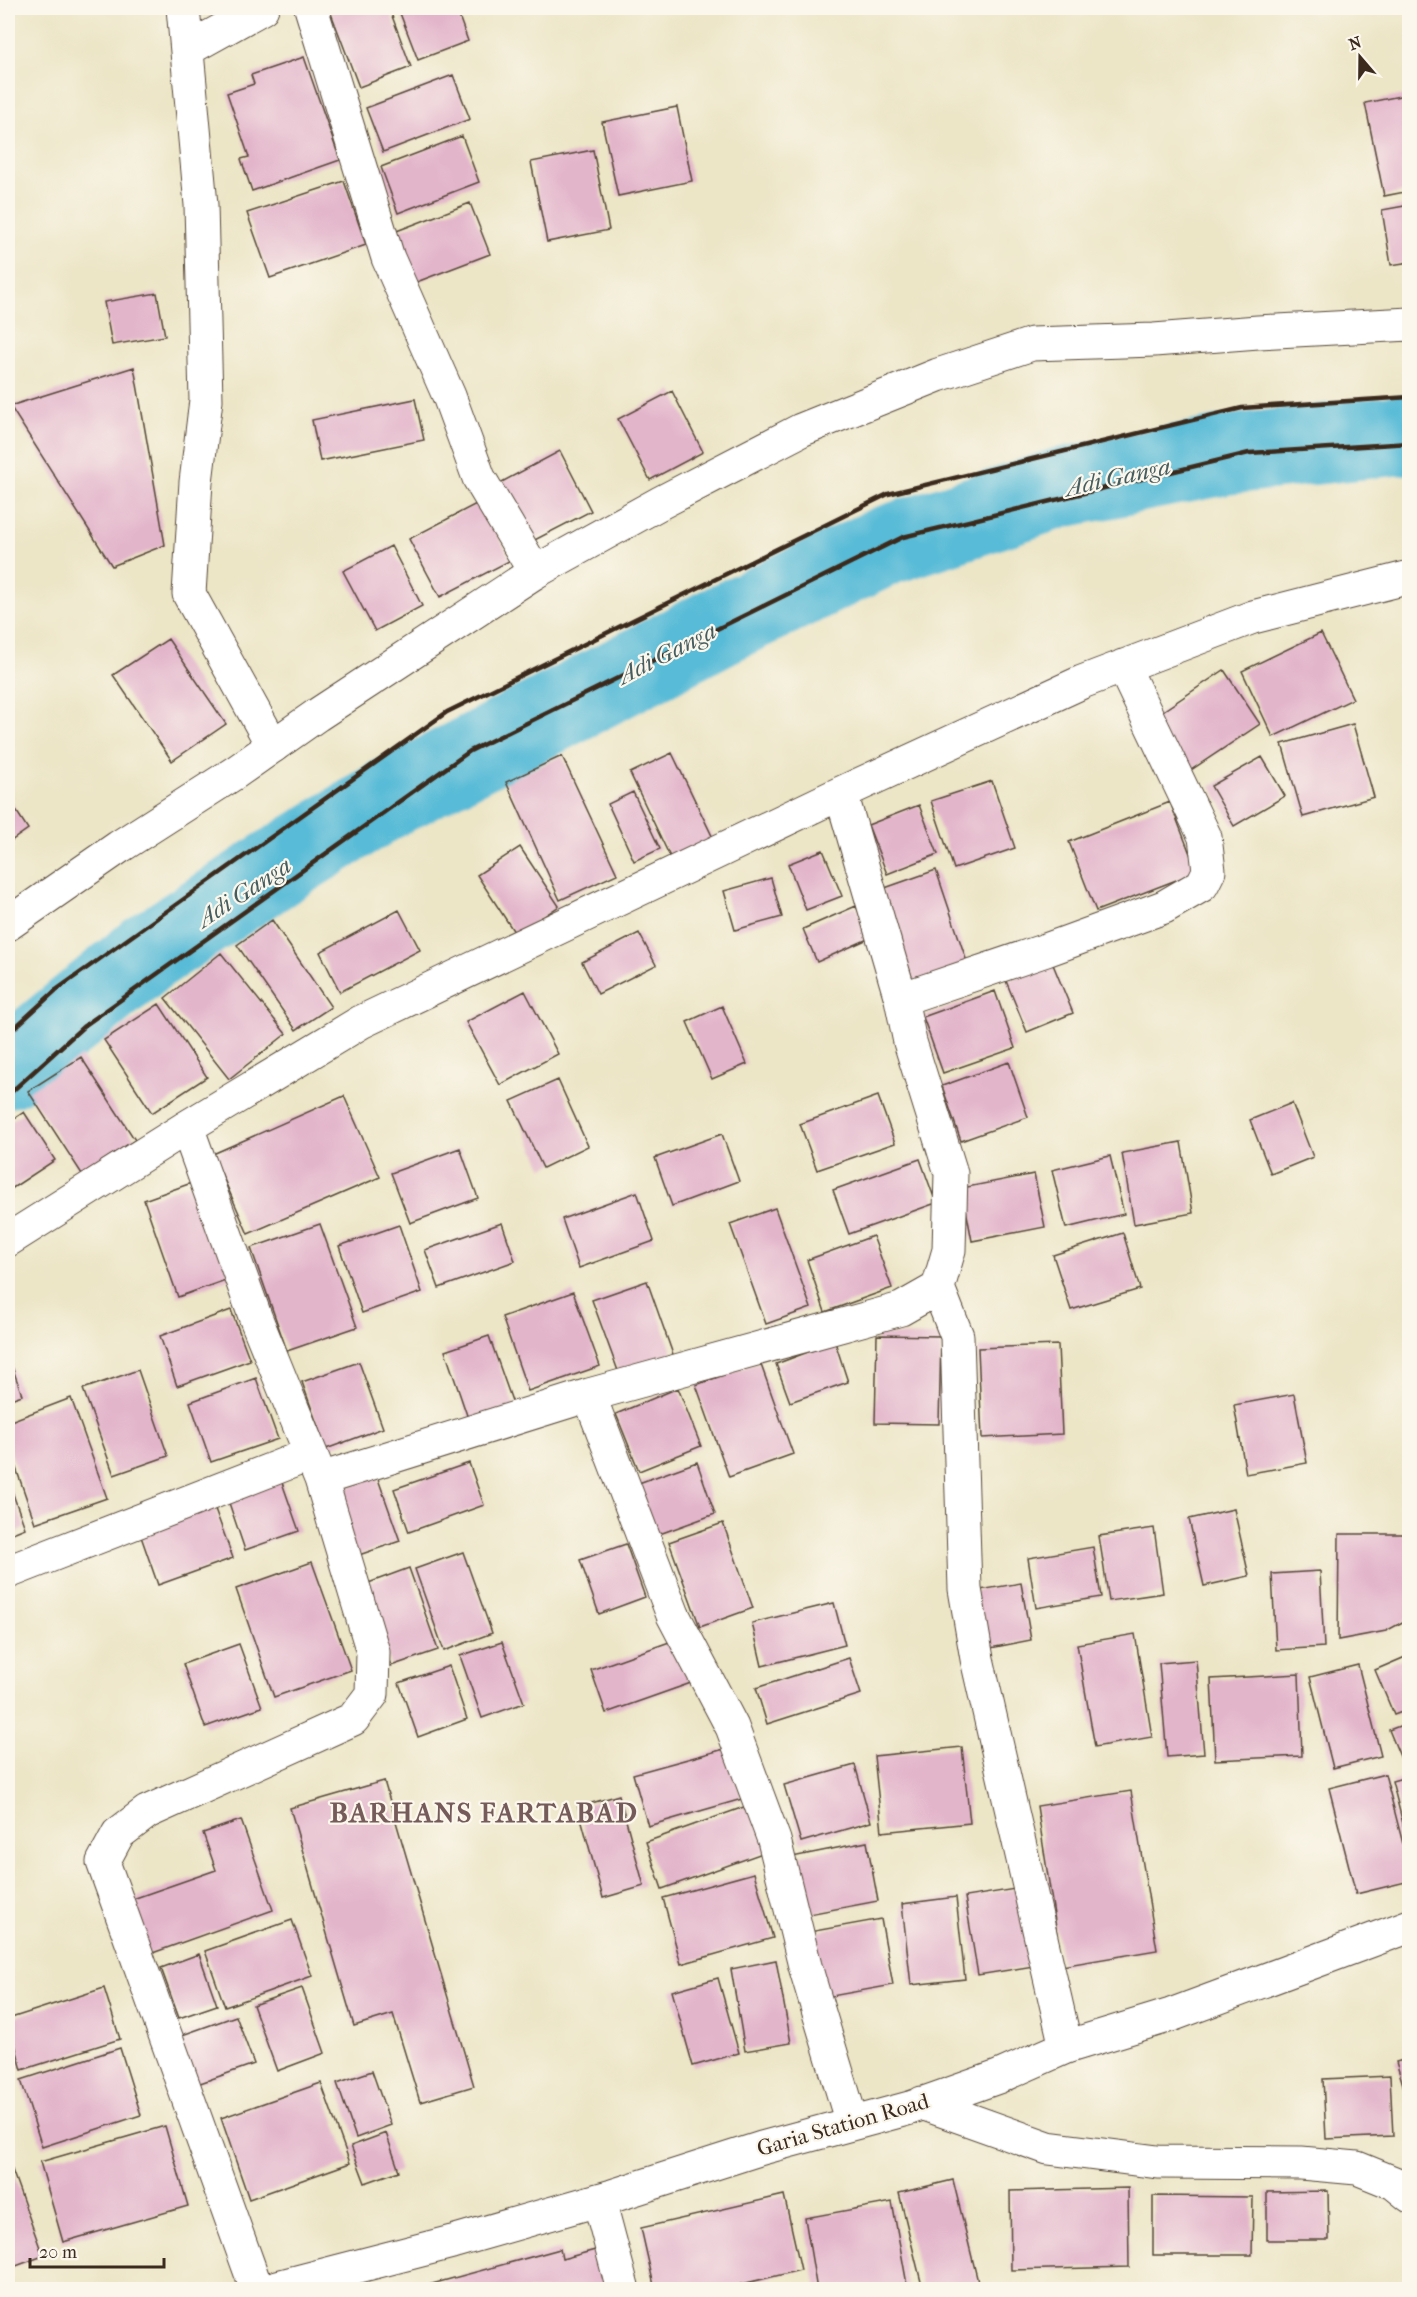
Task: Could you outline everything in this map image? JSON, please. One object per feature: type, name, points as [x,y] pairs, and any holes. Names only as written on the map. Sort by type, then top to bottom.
[{"type":"street","points":[[183,8],[201,205],[206,400],[195,483],[189,594],[273,746]]},
{"type":"street","points":[[188,49],[262,8]]},
{"type":"street","points":[[310,8],[388,258],[449,396],[479,478],[535,572]]},
{"type":"street","points":[[8,924],[119,847],[236,772],[316,714],[535,572],[660,503],[801,430],[938,375],[1032,344],[1154,340],[1410,324]]},
{"type":"street","points":[[8,1240],[187,1126],[361,1022],[841,793],[1082,682],[1123,666],[1253,617],[1410,577]]},
{"type":"street","points":[[901,999],[1164,907],[1203,885],[1209,871],[1205,837],[1123,666]]},
{"type":"street","points":[[841,793],[901,999],[910,1042],[951,1173],[949,1250],[938,1288],[957,1336],[964,1589],[977,1659],[1066,2047]]},
{"type":"street","points":[[187,1126],[256,1319],[316,1466],[373,1652],[372,1694],[353,1719],[147,1812],[118,1834],[103,1862],[257,2289]]},
{"type":"street","points":[[8,1572],[316,1466],[589,1395],[902,1309],[938,1288]]},
{"type":"street","points":[[589,1395],[673,1615],[732,1727],[774,1840],[805,1966],[852,2123]]},
{"type":"street","name":"Garia Station Road","points":[[266,2289],[452,2242],[599,2200],[762,2148],[922,2103],[998,2077],[1066,2047],[1171,2015],[1410,1926]]},
{"type":"street","points":[[922,2103],[1048,2148],[1158,2162],[1301,2163],[1357,2168],[1394,2183],[1410,2196]]},
{"type":"street","points":[[599,2200],[623,2289]]},
{"type":"building","points":[[329,8],[389,8],[411,67],[359,87]]},
{"type":"building","points":[[398,8],[456,8],[468,41],[418,60]]},
{"type":"building","points":[[304,57],[340,160],[252,191],[241,159],[249,157],[227,93],[254,84],[251,75]]},
{"type":"building","points":[[453,75],[470,119],[383,152],[366,108]]},
{"type":"building","points":[[1410,94],[1410,191],[1384,196],[1365,103]]},
{"type":"building","points":[[677,107],[692,181],[618,196],[602,122]]},
{"type":"building","points":[[462,136],[479,182],[398,213],[381,167]]},
{"type":"building","points":[[593,150],[609,230],[547,242],[531,162]]},
{"type":"building","points":[[344,181],[366,245],[270,278],[247,213]]},
{"type":"building","points":[[470,203],[490,254],[414,283],[394,232]]},
{"type":"building","points":[[1410,205],[1410,262],[1391,265],[1382,210]]},
{"type":"building","points":[[157,293],[165,336],[112,345],[104,302]]},
{"type":"building","points":[[134,367],[165,545],[112,566],[10,406]]},
{"type":"building","points":[[672,391],[703,452],[650,480],[618,419]]},
{"type":"building","points":[[415,399],[424,440],[320,461],[312,420]]},
{"type":"building","points":[[560,451],[591,511],[527,544],[496,485]]},
{"type":"building","points":[[480,502],[511,560],[440,597],[409,539]]},
{"type":"building","points":[[391,546],[422,606],[375,631],[343,571]]},
{"type":"building","points":[[1321,633],[1353,699],[1273,737],[1242,671]]},
{"type":"building","points":[[168,639],[226,724],[172,761],[113,675]]},
{"type":"building","points":[[1224,670],[1260,724],[1188,772],[1151,719]]},
{"type":"building","points":[[1353,724],[1374,797],[1303,817],[1282,744]]},
{"type":"building","points":[[672,753],[714,840],[672,861],[630,773]]},
{"type":"building","points":[[562,756],[617,874],[560,900],[506,782]]},
{"type":"building","points":[[1262,757],[1285,796],[1234,826],[1211,786]]},
{"type":"building","points":[[992,781],[1015,848],[954,869],[931,801]]},
{"type":"building","points":[[633,792],[660,849],[634,861],[608,804]]},
{"type":"building","points":[[8,798],[28,829],[8,843]]},
{"type":"building","points":[[1170,802],[1197,872],[1096,911],[1069,842]]},
{"type":"building","points":[[919,805],[938,854],[887,874],[868,825]]},
{"type":"building","points":[[520,847],[559,906],[516,935],[477,875]]},
{"type":"building","points":[[823,850],[842,896],[806,910],[788,864]]},
{"type":"building","points":[[936,870],[968,965],[914,983],[882,889]]},
{"type":"building","points":[[771,878],[782,917],[735,930],[724,891]]},
{"type":"building","points":[[856,906],[870,938],[817,962],[803,929]]},
{"type":"building","points":[[399,910],[420,950],[340,992],[320,952]]},
{"type":"building","points":[[272,920],[331,1007],[296,1030],[237,945]]},
{"type":"building","points":[[639,933],[656,965],[598,994],[582,962]]},
{"type":"building","points":[[221,953],[286,1034],[229,1079],[165,998]]},
{"type":"building","points":[[1052,962],[1073,1013],[1027,1032],[1006,981]]},
{"type":"building","points":[[525,991],[558,1054],[500,1085],[466,1022]]},
{"type":"building","points":[[995,991],[1015,1048],[943,1073],[923,1017]]},
{"type":"building","points":[[159,1004],[207,1077],[152,1113],[104,1040]]},
{"type":"building","points":[[722,1006],[747,1064],[712,1079],[687,1022]]},
{"type":"building","points":[[81,1057],[135,1140],[82,1174],[28,1091]]},
{"type":"building","points":[[1009,1062],[1028,1117],[961,1141],[942,1086]]},
{"type":"building","points":[[558,1080],[588,1146],[543,1168],[511,1101]]},
{"type":"building","points":[[344,1096],[380,1177],[248,1234],[213,1154]]},
{"type":"building","points":[[878,1096],[895,1143],[817,1170],[800,1124]]},
{"type":"building","points":[[1292,1103],[1313,1157],[1271,1174],[1250,1120]]},
{"type":"building","points":[[24,1112],[55,1160],[8,1191],[8,1123]]},
{"type":"building","points":[[722,1134],[739,1181],[672,1206],[655,1158]]},
{"type":"building","points":[[1181,1142],[1193,1213],[1134,1224],[1122,1153]]},
{"type":"building","points":[[460,1148],[478,1198],[410,1223],[391,1173]]},
{"type":"building","points":[[1110,1156],[1124,1214],[1066,1228],[1052,1170]]},
{"type":"building","points":[[920,1159],[936,1203],[849,1234],[833,1190]]},
{"type":"building","points":[[1034,1174],[1045,1227],[972,1241],[962,1188]]},
{"type":"building","points":[[197,1181],[231,1278],[178,1297],[144,1200]]},
{"type":"building","points":[[637,1192],[654,1241],[579,1268],[562,1219]]},
{"type":"building","points":[[775,1208],[811,1308],[766,1324],[730,1224]]},
{"type":"building","points":[[502,1223],[515,1261],[439,1288],[425,1250]]},
{"type":"building","points":[[320,1224],[357,1327],[287,1351],[251,1248]]},
{"type":"building","points":[[399,1225],[422,1292],[362,1313],[339,1246]]},
{"type":"building","points":[[1123,1233],[1140,1289],[1071,1310],[1053,1255]]},
{"type":"building","points":[[873,1236],[892,1288],[825,1312],[807,1260]]},
{"type":"building","points":[[647,1281],[675,1360],[621,1379],[592,1300]]},
{"type":"building","points":[[573,1292],[600,1366],[528,1391],[502,1317]]},
{"type":"building","points":[[231,1310],[250,1360],[177,1386],[160,1336]]},
{"type":"building","points":[[877,1335],[941,1336],[939,1424],[875,1423]]},
{"type":"building","points":[[489,1336],[517,1415],[472,1430],[445,1351]]},
{"type":"building","points":[[835,1342],[848,1382],[790,1402],[776,1364]]},
{"type":"building","points":[[1058,1345],[1062,1434],[982,1438],[978,1348]]},
{"type":"building","points":[[8,1355],[22,1395],[8,1400]]},
{"type":"building","points":[[359,1362],[383,1428],[326,1449],[302,1382]]},
{"type":"building","points":[[760,1362],[793,1454],[729,1477],[696,1385]]},
{"type":"building","points":[[138,1370],[168,1456],[114,1475],[83,1389]]},
{"type":"building","points":[[256,1378],[278,1439],[211,1462],[190,1402]]},
{"type":"building","points":[[678,1388],[701,1446],[639,1471],[616,1414]]},
{"type":"building","points":[[1294,1394],[1307,1463],[1246,1474],[1234,1405]]},
{"type":"building","points":[[71,1398],[107,1498],[35,1523],[8,1445],[8,1422]]},
{"type":"building","points":[[697,1462],[715,1514],[654,1536],[636,1484]]},
{"type":"building","points":[[469,1463],[484,1505],[409,1532],[394,1489]]},
{"type":"building","points":[[279,1474],[299,1531],[245,1550],[226,1494]]},
{"type":"building","points":[[377,1476],[400,1541],[353,1557],[330,1494]]},
{"type":"building","points":[[8,1480],[25,1528],[8,1535]]},
{"type":"building","points":[[211,1498],[233,1558],[158,1585],[137,1525]]},
{"type":"building","points":[[1234,1509],[1249,1576],[1204,1586],[1189,1519]]},
{"type":"building","points":[[723,1523],[753,1608],[700,1627],[669,1542]]},
{"type":"building","points":[[1154,1528],[1163,1593],[1109,1601],[1099,1536]]},
{"type":"building","points":[[1339,1534],[1410,1534],[1410,1618],[1386,1631],[1338,1640]]},
{"type":"building","points":[[626,1544],[645,1597],[599,1614],[580,1560]]},
{"type":"building","points":[[1093,1547],[1101,1597],[1036,1608],[1028,1558]]},
{"type":"building","points":[[463,1552],[492,1633],[444,1651],[415,1569]]},
{"type":"building","points":[[312,1562],[351,1670],[274,1697],[236,1589]]},
{"type":"building","points":[[409,1568],[438,1650],[391,1666],[363,1585]]},
{"type":"building","points":[[1320,1571],[1324,1647],[1276,1650],[1272,1574]]},
{"type":"building","points":[[1021,1583],[1031,1640],[985,1649],[974,1591]]},
{"type":"building","points":[[834,1603],[845,1645],[762,1666],[752,1623]]},
{"type":"building","points":[[1135,1634],[1152,1737],[1095,1747],[1077,1644]]},
{"type":"building","points":[[675,1640],[691,1683],[606,1713],[591,1670]]},
{"type":"building","points":[[502,1642],[524,1703],[482,1718],[460,1656]]},
{"type":"building","points":[[239,1644],[262,1707],[205,1727],[183,1664]]},
{"type":"building","points":[[1410,1655],[1410,1709],[1394,1715],[1375,1670]]},
{"type":"building","points":[[849,1658],[861,1694],[767,1724],[756,1688]]},
{"type":"building","points":[[1196,1660],[1204,1754],[1167,1757],[1159,1663]]},
{"type":"building","points":[[1358,1665],[1381,1756],[1333,1768],[1310,1677]]},
{"type":"building","points":[[449,1666],[467,1719],[418,1737],[399,1683]]},
{"type":"building","points":[[1299,1674],[1302,1756],[1215,1760],[1211,1679]]},
{"type":"building","points":[[1410,1722],[1410,1764],[1404,1766],[1389,1730]]},
{"type":"building","points":[[962,1747],[970,1823],[882,1832],[874,1756]]},
{"type":"building","points":[[728,1748],[742,1799],[648,1826],[633,1774]]},
{"type":"building","points":[[855,1765],[871,1822],[801,1842],[784,1785]]},
{"type":"building","points":[[1385,1774],[1410,1871],[1410,1881],[1356,1894],[1329,1788]]},
{"type":"building","points":[[1410,1776],[1410,1847],[1409,1847],[1392,1781]]},
{"type":"building","points":[[384,1781],[474,2086],[420,2102],[393,2014],[354,2026],[290,1808]]},
{"type":"building","points":[[1131,1791],[1157,1950],[1062,1966],[1037,1806]]},
{"type":"building","points":[[619,1795],[644,1886],[603,1898],[578,1807]]},
{"type":"building","points":[[755,1803],[771,1850],[662,1889],[646,1842]]},
{"type":"building","points":[[241,1820],[273,1910],[147,1955],[127,1901],[216,1870],[203,1833]]},
{"type":"building","points":[[867,1842],[878,1901],[804,1915],[792,1857]]},
{"type":"building","points":[[754,1873],[773,1938],[681,1964],[663,1898]]},
{"type":"building","points":[[1021,1888],[1034,1966],[978,1975],[965,1897]]},
{"type":"building","points":[[956,1897],[965,1979],[911,1985],[902,1904]]},
{"type":"building","points":[[881,1919],[893,1985],[821,1998],[809,1932]]},
{"type":"building","points":[[292,1920],[312,1976],[225,2007],[205,1951]]},
{"type":"building","points":[[199,1954],[217,2005],[179,2018],[161,1968]]},
{"type":"building","points":[[776,1960],[791,2043],[745,2051],[731,1969]]},
{"type":"building","points":[[718,1978],[739,2053],[693,2066],[672,1991]]},
{"type":"building","points":[[104,1988],[120,2039],[22,2070],[8,2019]]},
{"type":"building","points":[[302,1988],[325,2053],[277,2071],[253,2005]]},
{"type":"building","points":[[236,2016],[254,2064],[189,2087],[171,2039]]},
{"type":"building","points":[[120,2048],[141,2115],[42,2147],[21,2080]]},
{"type":"building","points":[[1410,2058],[1410,2104],[1409,2104],[1396,2062]]},
{"type":"building","points":[[372,2071],[391,2125],[356,2138],[337,2083]]},
{"type":"building","points":[[1390,2076],[1393,2136],[1326,2139],[1323,2079]]},
{"type":"building","points":[[321,2083],[350,2163],[249,2199],[221,2118]]},
{"type":"building","points":[[165,2126],[188,2206],[63,2242],[40,2162]]},
{"type":"building","points":[[386,2133],[399,2171],[365,2183],[351,2146]]},
{"type":"building","points":[[11,2167],[43,2256],[8,2269],[8,2169]]},
{"type":"building","points":[[953,2180],[980,2290],[923,2290],[899,2193]]},
{"type":"building","points":[[1128,2188],[1129,2267],[1011,2270],[1010,2191]]},
{"type":"building","points":[[1328,2191],[1329,2240],[1267,2240],[1267,2192]]},
{"type":"building","points":[[784,2195],[801,2270],[717,2290],[655,2290],[641,2228]]},
{"type":"building","points":[[1153,2196],[1253,2197],[1252,2255],[1153,2255]]},
{"type":"building","points":[[892,2202],[908,2290],[817,2290],[805,2218]]},
{"type":"building","points":[[560,2249],[562,2259],[599,2249],[610,2290],[410,2290]]},
{"type":"waterway","name":"Adi Ganga","points":[[8,1068],[145,955],[279,866],[389,798],[719,626],[885,546],[1060,488],[1225,455],[1410,434]]},
{"type":"railway","points":[[8,1034],[56,990],[447,712],[888,494],[1242,408],[1410,397]]},
{"type":"railway","points":[[8,1095],[84,1026],[470,751],[903,537],[1249,453],[1410,443]]},
{"type":"district","name":"BARHANS FARTABAD","points":[[484,1812]]}]
